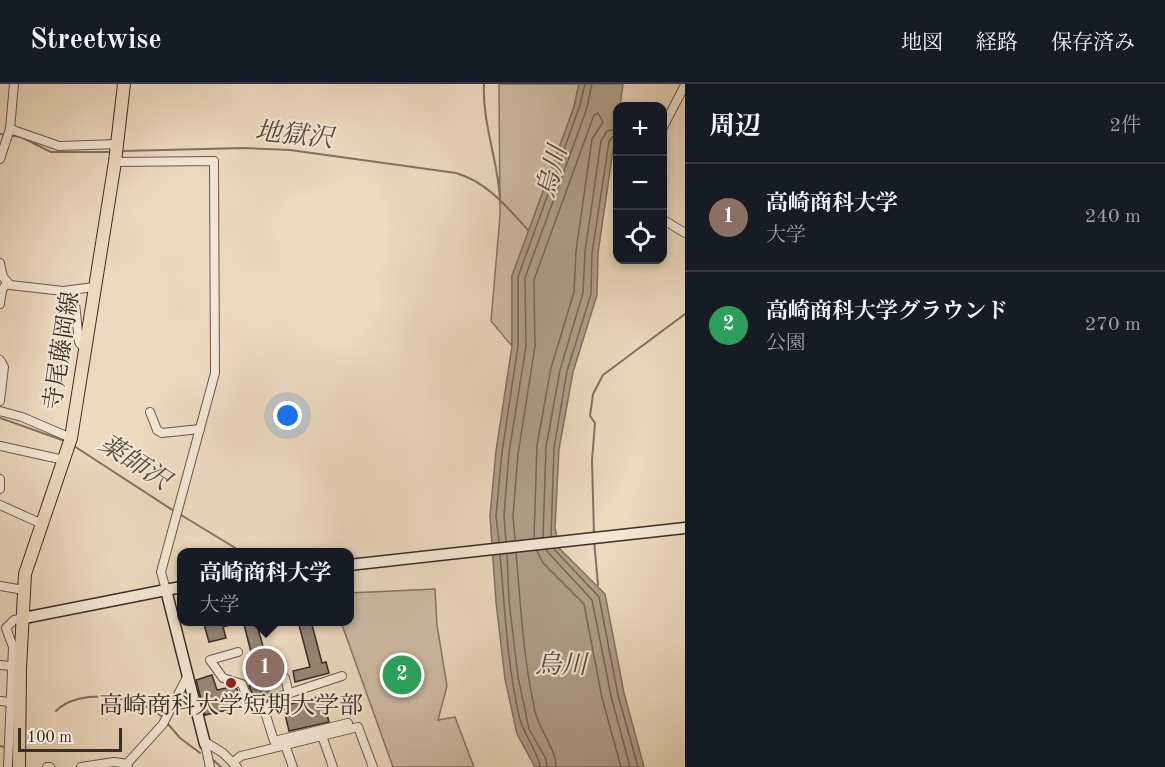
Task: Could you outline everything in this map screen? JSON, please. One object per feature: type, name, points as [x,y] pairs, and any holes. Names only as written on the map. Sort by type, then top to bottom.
[{"type":"main road","name":"寺尾藤岡線","points":[[19,767],[24,590],[28,562],[71,438],[116,153],[124,84]]},
{"type":"main road","name":"寺尾藤岡線","points":[[24,618],[28,640],[26,767]]},
{"type":"street","points":[[0,159],[8,133],[14,84]]},
{"type":"street","points":[[667,121],[685,85]]},
{"type":"street","points":[[8,133],[68,147],[214,161],[215,373],[161,572],[210,767]]},
{"type":"street","points":[[667,222],[685,233]]},
{"type":"street","points":[[0,263],[7,283]]},
{"type":"street","points":[[7,283],[68,291],[94,287]]},
{"type":"street","points":[[0,304],[2,290],[7,283]]},
{"type":"street","points":[[68,291],[75,303],[80,342],[85,350]]},
{"type":"street","points":[[0,360],[4,367],[0,400]]},
{"type":"street","points":[[0,411],[22,417],[71,438]]},
{"type":"street","points":[[150,412],[157,430],[162,433],[200,429]]},
{"type":"street","points":[[0,446],[64,460]]},
{"type":"street","points":[[0,479],[0,489]]},
{"type":"street","points":[[0,505],[40,523]]},
{"type":"street","points":[[354,564],[685,528]]},
{"type":"street","points":[[0,586],[24,590]]},
{"type":"street","points":[[8,767],[4,750],[12,640],[6,628],[14,620],[177,588]]},
{"type":"street","points":[[238,652],[210,660],[220,676],[242,684],[247,697],[264,708],[274,741],[348,723]]},
{"type":"street","points":[[0,665],[11,666]]},
{"type":"street","points":[[264,708],[276,704],[280,696],[342,676]]},
{"type":"street","points":[[81,767],[114,762],[126,765],[163,724],[187,677]]},
{"type":"street","points":[[285,678],[290,694]]},
{"type":"street","points":[[0,701],[9,702]]},
{"type":"street","points":[[205,744],[213,745],[235,765],[241,756],[358,728],[373,767]]},
{"type":"street","points":[[322,736],[333,767]]},
{"type":"street","points":[[285,746],[293,767]]},
{"type":"shaded area","points":[[499,84],[579,84],[574,107],[512,276],[512,346],[491,321],[500,216]]},
{"type":"shaded area","points":[[435,589],[437,625],[447,686],[438,720],[455,717],[474,767],[393,767],[342,626],[354,626],[354,593]]},
{"type":"water","name":"烏川","points":[[579,84],[623,84],[621,102],[613,102],[613,150],[598,253],[597,295],[573,372],[559,449],[555,528],[559,548],[605,594],[624,693],[644,767],[535,767],[517,734],[505,679],[496,602],[490,516],[496,451],[512,346],[512,276],[574,107]]},
{"type":"building","points":[[204,626],[226,626],[223,627],[226,638],[209,642]]},
{"type":"building","points":[[244,626],[257,626],[274,686],[268,687],[271,699],[267,701],[252,693],[249,686],[259,683]]},
{"type":"building","points":[[299,626],[312,626],[322,663],[326,662],[329,673],[295,682],[293,671],[310,667]]},
{"type":"building","points":[[212,675],[217,690],[231,687],[237,689],[241,707],[205,715],[196,680]]},
{"type":"building","points":[[322,696],[329,722],[289,731],[283,706]]},
{"type":"waterway","points":[[484,84],[485,113],[500,199]]},
{"type":"waterway","name":"地獄沢","points":[[0,134],[21,137],[51,152],[113,152]]},
{"type":"waterway","name":"地獄沢","points":[[122,151],[245,148],[290,150],[456,173],[487,189],[528,230]]},
{"type":"waterway","points":[[594,535],[592,460],[595,423],[590,416],[593,394],[603,375],[685,314]]},
{"type":"waterway","name":"薬師沢","points":[[0,418],[65,441]]},
{"type":"waterway","name":"薬師沢","points":[[74,446],[174,511]]},
{"type":"waterway","name":"薬師沢","points":[[181,515],[235,548]]},
{"type":"waterway","points":[[594,540],[598,585]]},
{"type":"waterway","points":[[56,711],[79,699],[109,697],[138,703],[161,716]]},
{"type":"waterway","points":[[168,724],[180,738],[200,753]]},
{"type":"waterway","points":[[0,746],[4,747]]},
{"type":"waterway","points":[[211,758],[221,767]]},
{"type":"place","name":"高崎商科大学","points":[[265,668]]},
{"type":"place","name":"高崎商科大学グラウンド","points":[[402,675]]},
{"type":"place","name":"高崎商科大学短期大学部","points":[[231,683]]}]
